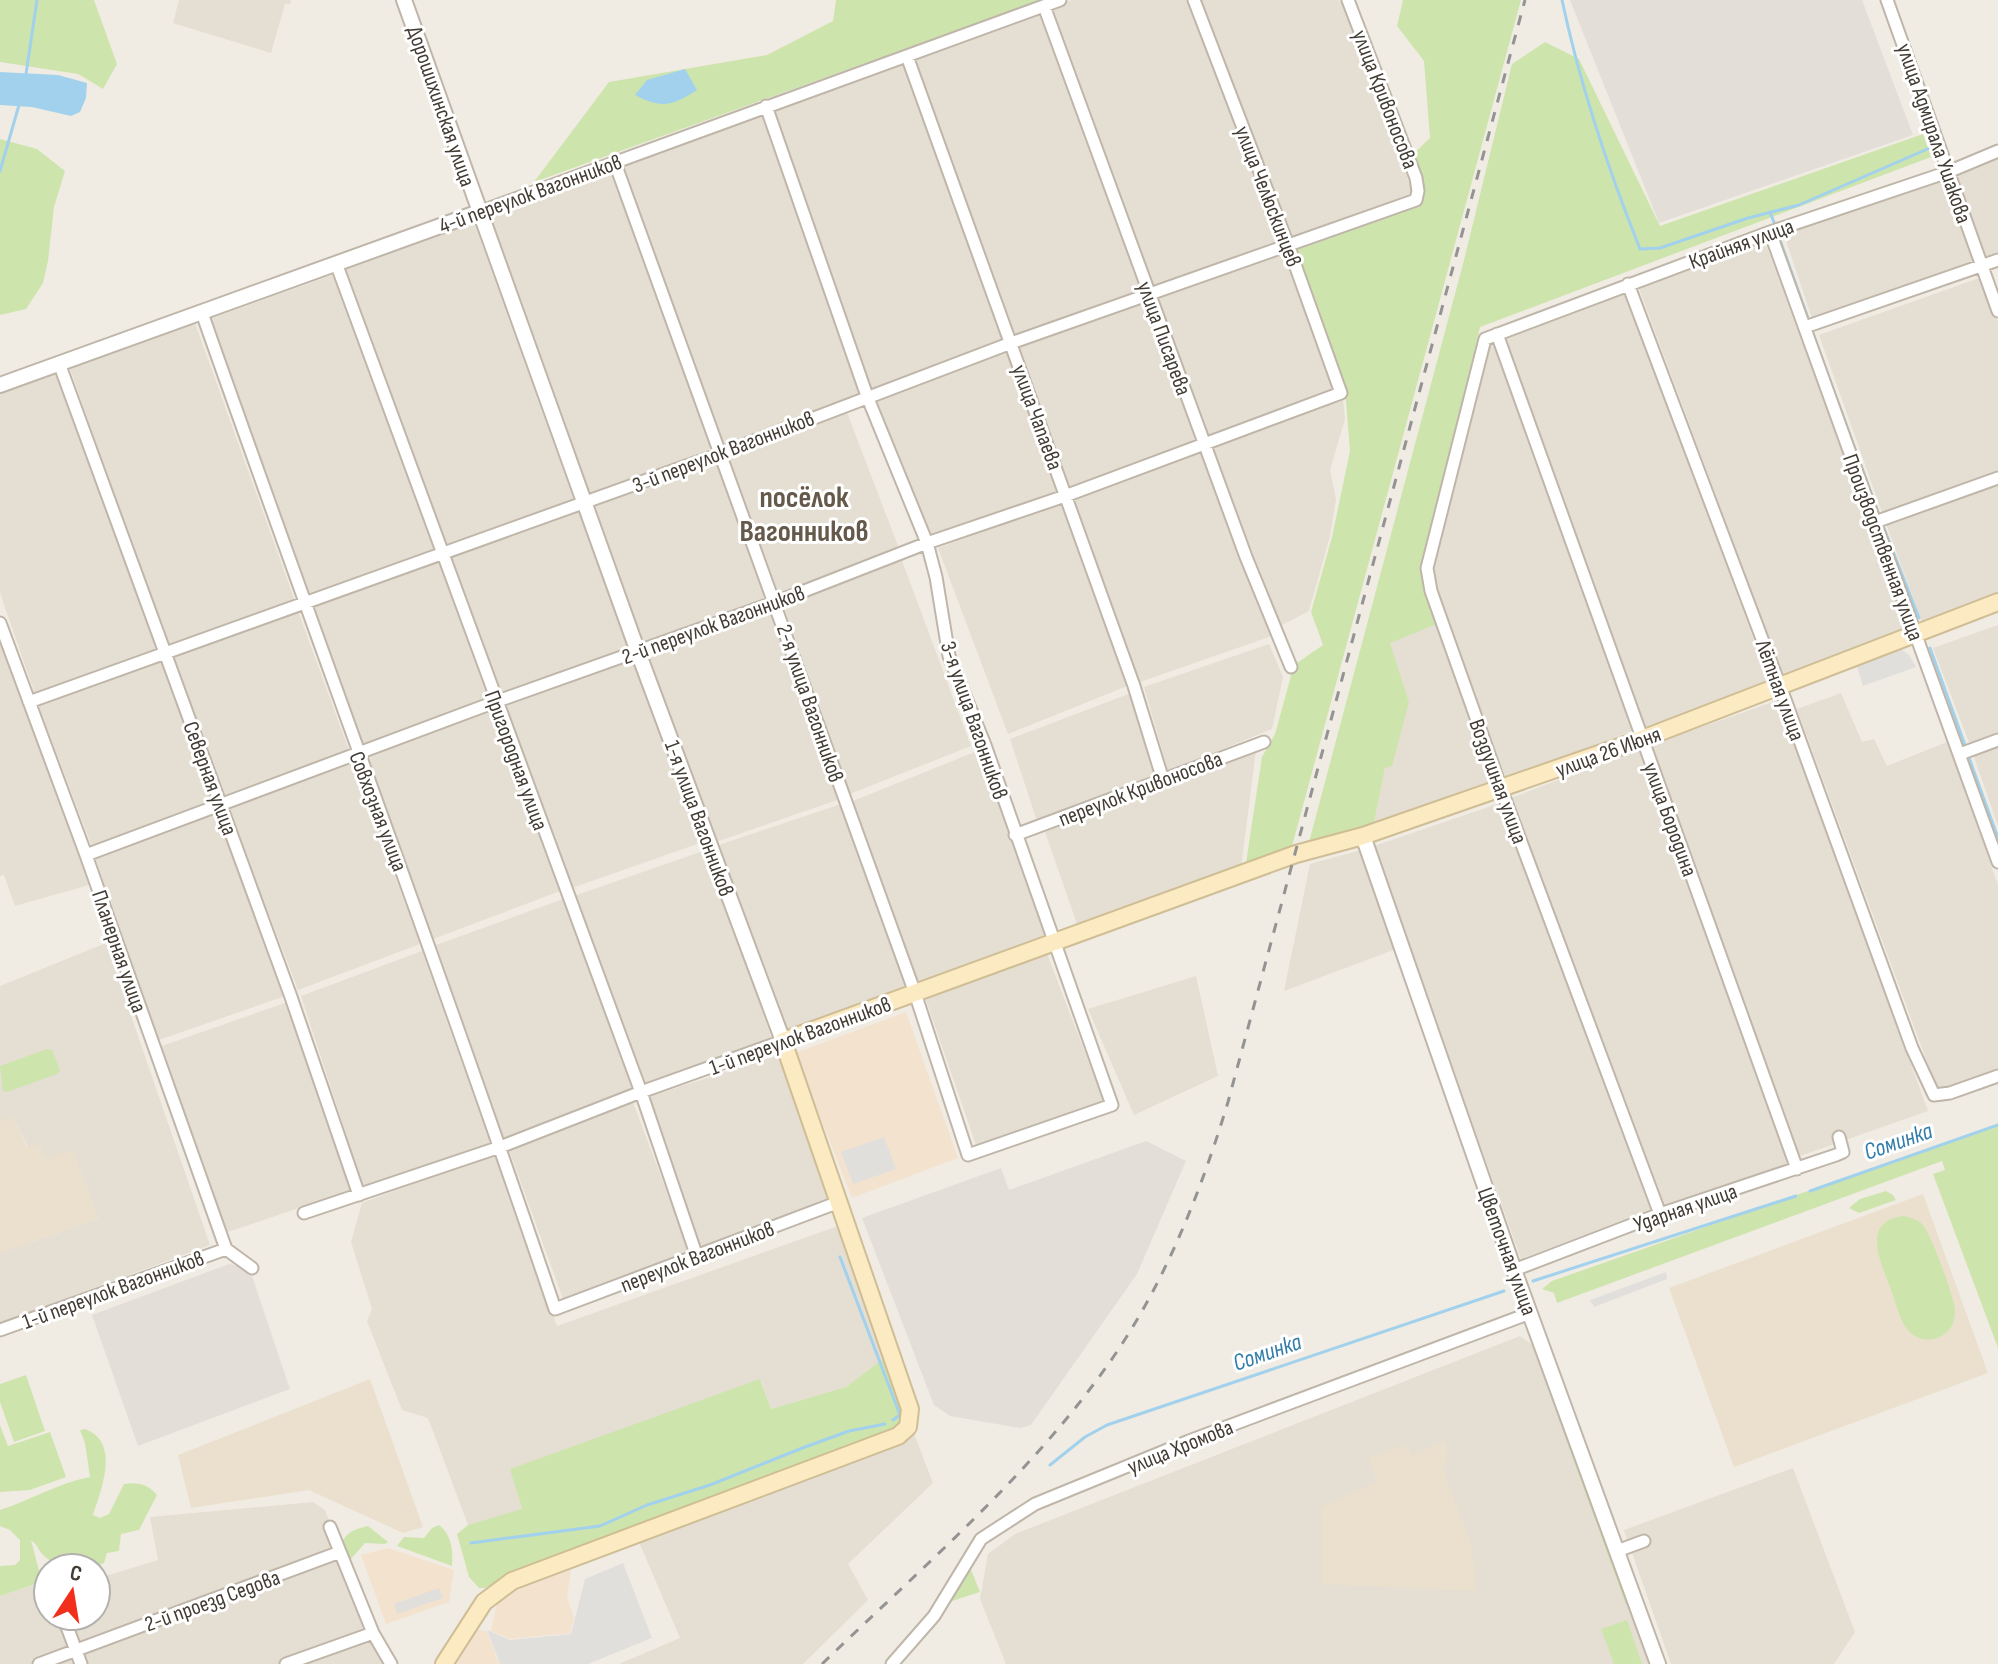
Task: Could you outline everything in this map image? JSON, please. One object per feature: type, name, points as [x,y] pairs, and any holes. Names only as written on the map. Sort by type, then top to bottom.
[{"type":"main road","name":"улица 26 Июня","points":[[1296,854],[1363,836],[1642,739],[1998,602]]},
{"type":"main road","name":"1-й переулок Вагонников","points":[[783,1041],[1296,854]]},
{"type":"main road","name":"1-я улица Вагонников","points":[[444,1664],[484,1602],[512,1581],[898,1436],[908,1427],[910,1411],[783,1041]]},
{"type":"street","name":"Дорошихинская улица","points":[[404,0],[479,212]]},
{"type":"street","name":"4-й переулок Вагонников","points":[[0,385],[1060,0]]},
{"type":"street","name":"улица Челюскинцев","points":[[1194,0],[1341,393]]},
{"type":"street","name":"улица Кривоносова","points":[[1348,0],[1416,178],[1416,200]]},
{"type":"street","name":"улица Адмирала Ушакова","points":[[1887,0],[1998,311]]},
{"type":"street","name":"улица Писарева","points":[[1044,6],[1246,557],[1291,667]]},
{"type":"street","name":"улица Чапаева","points":[[907,56],[1134,686],[1163,780]]},
{"type":"street","name":"3-я улица Вагонников","points":[[766,106],[867,396],[927,543],[949,656],[985,745],[1112,1105],[968,1155]]},
{"type":"street","name":"Крайняя улица","points":[[1485,339],[1770,232],[1948,172],[1998,151]]},
{"type":"street","name":"2-я улица Вагонников","points":[[615,163],[776,602],[915,993],[968,1155]]},
{"type":"street","name":"3-й переулок Вагонников","points":[[29,702],[722,453],[1011,343],[1416,200]]},
{"type":"street","name":"1-я улица Вагонников","points":[[479,212],[783,1041]]},
{"type":"street","name":"Производственная улица","points":[[1770,232],[1998,862]]},
{"type":"street","points":[[1805,327],[1998,260]]},
{"type":"street","name":"Пригородная улица","points":[[336,263],[641,1092],[697,1257]]},
{"type":"street","name":"Лётная улица","points":[[1628,284],[1912,1048],[1934,1095],[1950,1093],[1998,1076]]},
{"type":"street","name":"Совхозная улица","points":[[202,313],[358,754],[430,944],[555,1309]]},
{"type":"street","name":"улица Бородина","points":[[1497,334],[1797,1169]]},
{"type":"street","name":"Воздушная улица","points":[[1485,339],[1427,568],[1431,591],[1660,1214]]},
{"type":"street","name":"Северная улица","points":[[59,363],[291,997],[359,1195]]},
{"type":"street","name":"2-й переулок Вагонников","points":[[86,855],[1341,393]]},
{"type":"street","points":[[1875,522],[1998,478]]},
{"type":"street","name":"Планерная улица","points":[[0,623],[226,1249]]},
{"type":"street","points":[[1960,754],[1998,740]]},
{"type":"street","name":"переулок Кривоносова","points":[[1015,835],[1264,742]]},
{"type":"street","name":"Цветочная улица","points":[[1363,836],[1514,1270],[1658,1664]]},
{"type":"street","name":"1-й переулок Вагонников","points":[[304,1213],[500,1147],[783,1041]]},
{"type":"street","name":"Ударная улица","points":[[1514,1270],[1660,1214],[1843,1152],[1839,1137]]},
{"type":"street","name":"переулок Вагонников","points":[[555,1309],[839,1202]]},
{"type":"street","points":[[226,1249],[252,1268]]},
{"type":"street","name":"1-й переулок Вагонников","points":[[0,1330],[226,1249]]},
{"type":"street","name":"улица Хромова","points":[[892,1664],[934,1616],[981,1539],[1035,1504],[1189,1441],[1530,1313]]},
{"type":"street","points":[[330,1527],[373,1633],[391,1664]]},
{"type":"street","points":[[1617,1551],[1644,1541]]},
{"type":"street","name":"2-й проезд Седова","points":[[39,1664],[340,1552]]},
{"type":"street","points":[[69,1632],[81,1664]]},
{"type":"street","points":[[286,1664],[373,1633]]},
{"type":"shaded area","points":[[179,0],[291,0],[290,4],[285,4],[271,53],[173,23]]},
{"type":"shaded area","points":[[1072,0],[1189,0],[1282,241],[1151,287],[1051,8]]},
{"type":"shaded area","points":[[1201,0],[1338,0],[1343,3],[1414,196],[1293,238]]},
{"type":"shaded area","points":[[1570,0],[1862,0],[1913,135],[1659,223]]},
{"type":"shaded area","points":[[1040,12],[1142,289],[1015,335],[914,58]]},
{"type":"shaded area","points":[[905,60],[1005,338],[872,389],[772,108]]},
{"type":"shaded area","points":[[764,114],[861,395],[725,446],[620,165]]},
{"type":"shaded area","points":[[1998,157],[1998,263],[1989,266],[1956,173]]},
{"type":"shaded area","points":[[609,169],[714,447],[589,496],[487,215]]},
{"type":"shaded area","points":[[1945,177],[1980,269],[1815,327],[1784,235]]},
{"type":"shaded area","points":[[473,220],[574,501],[447,546],[343,269]]},
{"type":"shaded area","points":[[1765,242],[1907,630],[1784,678],[1638,286]]},
{"type":"shaded area","points":[[1286,249],[1335,391],[1207,439],[1154,296]]},
{"type":"shaded area","points":[[333,275],[434,550],[308,596],[210,319]]},
{"type":"shaded area","points":[[1982,277],[1998,322],[1998,475],[1883,515],[1819,335]]},
{"type":"shaded area","points":[[1625,292],[1769,681],[1644,728],[1504,337]]},
{"type":"shaded area","points":[[1145,301],[1197,441],[1068,490],[1018,346]]},
{"type":"shaded area","points":[[195,323],[295,601],[168,649],[70,369]]},
{"type":"shaded area","points":[[1494,341],[1632,731],[1506,778],[1434,585],[1433,563],[1489,343]]},
{"type":"shaded area","points":[[1008,349],[1058,493],[930,540],[875,400]]},
{"type":"shaded area","points":[[57,371],[158,652],[35,694],[0,593],[0,392]]},
{"type":"shaded area","points":[[1343,399],[1345,419],[1330,470],[1336,499],[1330,536],[1309,611],[1282,625],[1210,446]]},
{"type":"shaded area","points":[[846,410],[900,551],[779,595],[728,456]]},
{"type":"shaded area","points":[[1199,450],[1272,636],[1140,682],[1071,497]]},
{"type":"shaded area","points":[[717,460],[768,600],[644,643],[595,506]]},
{"type":"shaded area","points":[[1998,483],[1998,599],[1923,625],[1886,524]]},
{"type":"shaded area","points":[[1060,503],[1130,685],[1008,734],[938,548]]},
{"type":"shaded area","points":[[578,510],[629,650],[498,697],[449,556]]},
{"type":"shaded area","points":[[901,558],[971,746],[850,794],[783,604]]},
{"type":"shaded area","points":[[438,562],[488,699],[362,750],[311,605]]},
{"type":"shaded area","points":[[771,609],[840,799],[716,842],[647,654]]},
{"type":"shaded area","points":[[298,611],[350,753],[225,800],[171,657]]},
{"type":"shaded area","points":[[1437,624],[1493,780],[1374,823],[1385,768],[1409,702],[1389,642]]},
{"type":"shaded area","points":[[1998,625],[1998,736],[1970,745],[1933,648]]},
{"type":"shaded area","points":[[0,633],[89,885],[15,906],[4,875],[0,876]]},
{"type":"shaded area","points":[[1269,644],[1283,677],[1272,729],[1168,771],[1144,687]]},
{"type":"shaded area","points":[[1900,648],[1916,667],[1863,686],[1857,666]]},
{"type":"shaded area","points":[[632,658],[700,843],[569,889],[503,704]]},
{"type":"shaded area","points":[[161,660],[215,803],[92,847],[38,704]]},
{"type":"shaded area","points":[[1131,693],[1158,777],[1037,821],[1010,739]]},
{"type":"shaded area","points":[[1841,693],[1862,742],[1874,739],[1887,766],[1947,742],[1998,885],[1998,1079],[1941,1100],[1797,709]]},
{"type":"shaded area","points":[[1778,700],[1928,1111],[1800,1156],[1651,745]]},
{"type":"shaded area","points":[[492,708],[560,891],[433,939],[365,756]]},
{"type":"shaded area","points":[[1998,745],[1998,826],[1973,754]]},
{"type":"shaded area","points":[[982,749],[1045,935],[917,984],[853,801]]},
{"type":"shaded area","points":[[1639,749],[1790,1165],[1663,1209],[1511,798]]},
{"type":"shaded area","points":[[1256,750],[1241,868],[1077,924],[1044,829]]},
{"type":"shaded area","points":[[352,762],[420,944],[298,990],[228,807]]},
{"type":"shaded area","points":[[1500,803],[1652,1209],[1521,1259],[1374,846]]},
{"type":"shaded area","points":[[841,804],[908,985],[786,1031],[716,846]]},
{"type":"shaded area","points":[[218,811],[285,996],[159,1040],[95,857]]},
{"type":"shaded area","points":[[706,850],[772,1039],[644,1085],[571,897]]},
{"type":"shaded area","points":[[1361,850],[1396,949],[1284,991],[1310,864]]},
{"type":"shaded area","points":[[563,899],[634,1091],[505,1141],[436,945]]},
{"type":"shaded area","points":[[106,943],[210,1245],[0,1323],[0,1253],[99,1219],[45,1160],[28,1147],[14,1118],[0,1122],[0,986]]},
{"type":"shaded area","points":[[422,951],[490,1143],[364,1189],[301,996]]},
{"type":"shaded area","points":[[1046,951],[1105,1105],[977,1148],[925,997]]},
{"type":"shaded area","points":[[1196,976],[1218,1076],[1134,1115],[1088,1009]]},
{"type":"shaded area","points":[[288,1002],[352,1190],[225,1233],[159,1047]]},
{"type":"shaded area","points":[[906,1012],[958,1158],[852,1198],[795,1053]]},
{"type":"shaded area","points":[[779,1055],[830,1201],[701,1250],[648,1097]]},
{"type":"shaded area","points":[[633,1102],[690,1254],[563,1299],[508,1147]]},
{"type":"shaded area","points":[[14,1117],[27,1147],[40,1144],[45,1159],[73,1150],[99,1219],[0,1253],[0,1122]]},
{"type":"shaded area","points":[[884,1137],[896,1169],[853,1184],[841,1152]]},
{"type":"shaded area","points":[[1146,1141],[1186,1161],[1137,1274],[1031,1425],[1020,1428],[950,1416],[934,1405],[862,1218],[1001,1168],[1009,1190]]},
{"type":"shaded area","points":[[496,1153],[557,1326],[838,1226],[887,1356],[846,1387],[771,1409],[761,1380],[511,1469],[522,1510],[468,1525],[428,1418],[402,1410],[367,1321],[372,1309],[351,1242],[362,1203]]},
{"type":"shaded area","points":[[1923,1194],[1988,1373],[1734,1467],[1669,1288]]},
{"type":"shaded area","points":[[229,1264],[249,1267],[290,1389],[138,1446],[92,1315]]},
{"type":"shaded area","points":[[1666,1272],[1667,1279],[1594,1307],[1590,1300]]},
{"type":"shaded area","points":[[1520,1336],[1534,1346],[1650,1664],[1006,1664],[980,1599],[988,1554],[1015,1534]]},
{"type":"shaded area","points":[[370,1379],[423,1527],[403,1533],[309,1490],[191,1508],[178,1455]]},
{"type":"shaded area","points":[[914,1434],[933,1483],[848,1564],[868,1600],[803,1664],[619,1664],[680,1638],[639,1542]]},
{"type":"shaded area","points":[[1444,1441],[1448,1455],[1443,1470],[1472,1546],[1476,1591],[1322,1584],[1321,1507],[1377,1482],[1368,1458],[1406,1445],[1412,1455]]},
{"type":"shaded area","points":[[1793,1468],[1855,1632],[1834,1664],[1671,1664],[1624,1530]]},
{"type":"shaded area","points":[[313,1502],[325,1510],[386,1664],[88,1664],[75,1632],[112,1632],[112,1574],[158,1560],[150,1517]]},
{"type":"shaded area","points":[[388,1548],[454,1570],[449,1602],[386,1624],[361,1555]]},
{"type":"shaded area","points":[[623,1563],[652,1638],[588,1664],[500,1664],[487,1630],[510,1640],[571,1634],[585,1579]]},
{"type":"shaded area","points":[[571,1570],[567,1597],[574,1618],[570,1633],[510,1639],[491,1631],[498,1597]]},
{"type":"shaded area","points":[[32,1586],[32,1632],[70,1632],[81,1664],[0,1664],[0,1596]]},
{"type":"shaded area","points":[[439,1588],[443,1598],[397,1614],[394,1604]]},
{"type":"shaded area","points":[[473,1628],[487,1632],[499,1664],[451,1664]]},
{"type":"green space","points":[[0,0],[94,0],[117,64],[103,89],[78,74],[0,62]]},
{"type":"green space","points":[[836,0],[1041,0],[534,182],[609,82],[767,55],[833,21]]},
{"type":"green space","points":[[1403,0],[1521,0],[1291,850],[1246,863],[1262,757],[1275,734],[1294,665],[1323,645],[1311,612],[1332,537],[1350,451],[1345,388],[1292,247],[1420,203],[1412,155],[1430,138],[1424,61],[1397,26]]},
{"type":"green space","points":[[1545,42],[1579,59],[1660,226],[1923,134],[1931,157],[1480,327],[1423,572],[1437,624],[1390,643],[1409,702],[1392,766],[1385,768],[1374,823],[1309,842],[1464,260],[1512,64]]},
{"type":"green space","points":[[0,139],[37,149],[65,171],[54,207],[43,283],[26,309],[0,315]]},
{"type":"green space","points":[[47,1049],[52,1050],[60,1070],[57,1074],[3,1091],[0,1066]]},
{"type":"green space","points":[[1998,1124],[1998,1348],[1933,1174],[1945,1170],[1942,1161],[1557,1303],[1554,1293],[1542,1289],[1552,1281]]},
{"type":"green space","points":[[1886,1191],[1896,1200],[1859,1213],[1849,1208],[1860,1199]]},
{"type":"green space","points":[[1904,1216],[1917,1220],[1925,1229],[1941,1264],[1953,1302],[1952,1325],[1936,1338],[1918,1338],[1905,1326],[1879,1256],[1878,1235],[1882,1226]]},
{"type":"green space","points":[[887,1356],[905,1419],[890,1433],[512,1574],[485,1588],[479,1588],[469,1577],[457,1534],[468,1525],[522,1509],[510,1469],[760,1379],[771,1409],[846,1387]]},
{"type":"green space","points":[[26,1375],[45,1431],[14,1442],[0,1402],[0,1384]]},
{"type":"green space","points":[[1555,1409],[1559,1412],[1627,1597],[1626,1605]]},
{"type":"green space","points":[[0,1425],[8,1446],[50,1432],[66,1477],[30,1490],[0,1492]]},
{"type":"green space","points":[[85,1429],[96,1435],[103,1444],[105,1455],[106,1468],[93,1515],[100,1518],[109,1514],[124,1484],[142,1485],[157,1495],[139,1530],[121,1534],[119,1551],[41,1552],[31,1540],[34,1552],[32,1585],[0,1596],[0,1566],[15,1565],[20,1560],[20,1540],[10,1530],[0,1526],[0,1510],[90,1477],[80,1430]]},
{"type":"green space","points":[[439,1525],[451,1543],[452,1566],[397,1546],[404,1537],[424,1538]]},
{"type":"green space","points":[[368,1526],[388,1542],[365,1543],[351,1559],[341,1546],[345,1537]]},
{"type":"green space","points":[[969,1565],[980,1592],[949,1602]]},
{"type":"green space","points":[[1627,1620],[1642,1664],[1614,1664],[1601,1629]]},
{"type":"water","points":[[685,69],[697,90],[681,100],[660,104],[635,95],[647,80]]},
{"type":"water","points":[[0,72],[58,75],[87,83],[86,98],[80,112],[71,116],[32,107],[0,105]]},
{"type":"waterway","points":[[26,74],[37,0]]},
{"type":"waterway","points":[[1562,0],[1596,126],[1640,249],[1660,248],[1748,218],[1799,205],[1932,147]]},
{"type":"waterway","points":[[0,171],[19,105]]},
{"type":"waterway","points":[[1770,212],[1775,225]]},
{"type":"waterway","points":[[1780,240],[1809,321]]},
{"type":"waterway","points":[[1812,331],[1879,515]]},
{"type":"waterway","points":[[1882,523],[1919,618]]},
{"type":"waterway","points":[[1930,648],[1966,748]]},
{"type":"waterway","points":[[1968,755],[1998,838]]},
{"type":"waterway","name":"Соминка","points":[[1810,1191],[1998,1125]]},
{"type":"waterway","name":"Соминка","points":[[1533,1281],[1796,1196]]},
{"type":"waterway","points":[[840,1257],[900,1415],[893,1420]]},
{"type":"waterway","name":"Соминка","points":[[1050,1465],[1085,1437],[1107,1425],[1504,1291]]},
{"type":"waterway","points":[[471,1543],[600,1526],[647,1505],[710,1485],[849,1431],[885,1424]]},
{"type":"railway","points":[[822,1664],[965,1528],[1066,1419],[1119,1349],[1139,1316],[1190,1212],[1228,1102],[1525,0]]},
{"type":"district","name":"посёлок Вагонников","points":[[804,514]]}]
